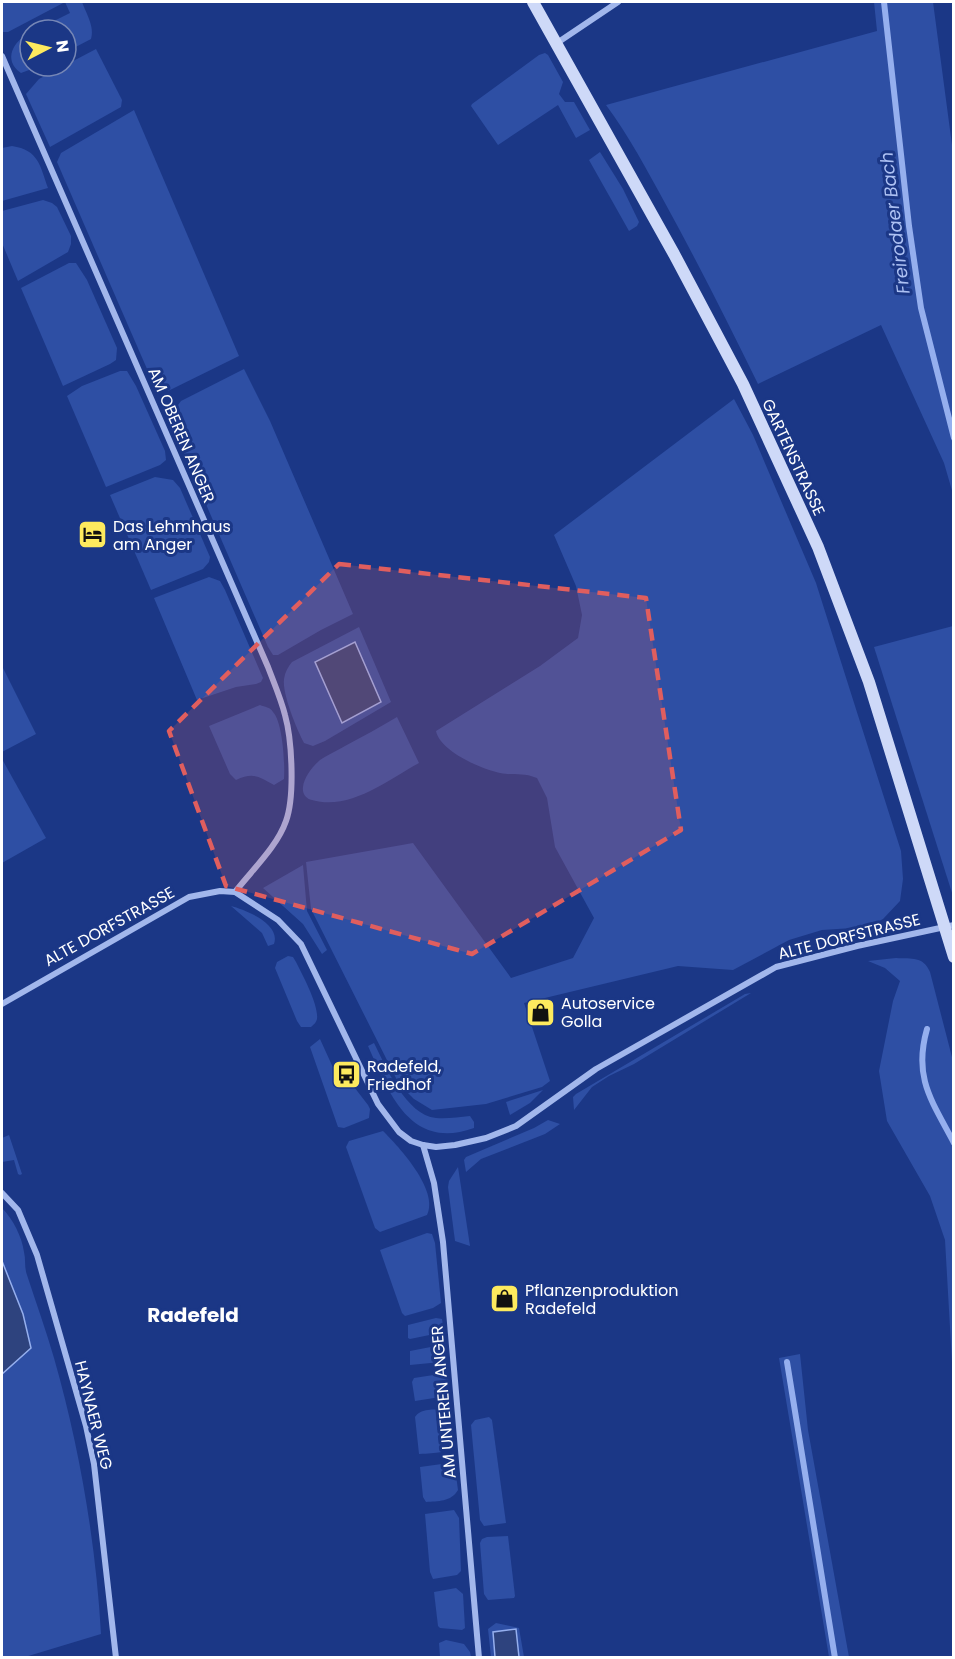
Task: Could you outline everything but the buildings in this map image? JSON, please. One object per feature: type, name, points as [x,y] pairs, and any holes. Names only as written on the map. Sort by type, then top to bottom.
[{"type":"main road","name":"GARTENSTRASSE","points":[[533,2],[743,384],[818,547],[868,682],[950,926],[954,957]]},
{"type":"street","points":[[557,43],[618,2]]},
{"type":"street","name":"AM OBEREN ANGER","points":[[2,56],[268,667],[285,716],[291,767],[286,820],[272,845],[235,892]]},
{"type":"street","name":"ALTE DORFSTRASSE","points":[[2,1004],[189,897],[220,891],[235,892]]},
{"type":"street","points":[[235,892],[278,920],[301,944],[378,1104],[399,1132],[423,1145]]},
{"type":"street","name":"ALTE DORFSTRASSE","points":[[423,1145],[455,1145],[486,1138],[516,1126],[596,1069],[776,967],[857,946],[950,926]]},
{"type":"street","name":"AM UNTEREN ANGER","points":[[423,1145],[434,1183],[443,1242],[479,1658]]},
{"type":"street","name":"HAYNAER WEG","points":[[2,1193],[18,1210],[37,1256],[86,1426],[94,1464],[116,1658]]},
{"type":"highlighted area","points":[[339,564],[646,598],[681,830],[472,954],[226,886],[169,731]]},
{"type":"shaded area","points":[[2,2],[65,2],[35,18],[18,18],[18,27],[8,32],[2,32]]},
{"type":"shaded area","points":[[65,2],[82,2],[90,20],[91,39],[78,46],[78,18],[60,18],[70,13]]},
{"type":"shaded area","points":[[874,2],[933,2],[954,160],[953,494],[944,463],[881,325],[758,384],[658,191],[630,141],[606,105],[877,31]]},
{"type":"shaded area","points":[[18,41],[18,70],[11,56]]},
{"type":"shaded area","points":[[96,49],[122,100],[121,107],[50,147],[26,94],[41,78],[78,78],[78,58]]},
{"type":"shaded area","points":[[545,53],[563,82],[559,94],[565,102],[574,102],[590,130],[576,138],[558,105],[498,145],[471,106],[472,104]]},
{"type":"shaded area","points":[[134,110],[239,356],[168,391],[154,385],[57,162],[61,153]]},
{"type":"shaded area","points":[[12,146],[33,155],[40,166],[48,188],[2,201],[2,148]]},
{"type":"shaded area","points":[[600,152],[623,189],[639,222],[629,231],[589,160]]},
{"type":"shaded area","points":[[43,200],[57,207],[71,236],[71,244],[68,252],[18,281],[2,243],[2,211]]},
{"type":"shaded area","points":[[69,263],[76,263],[87,280],[117,348],[116,360],[63,386],[21,288]]},
{"type":"shaded area","points":[[244,369],[270,421],[353,614],[278,655],[273,655],[268,647],[172,426],[172,413],[181,401]]},
{"type":"shaded area","points":[[120,371],[127,371],[136,386],[165,451],[166,460],[160,465],[106,487],[67,396],[82,386]]},
{"type":"shaded area","points":[[734,399],[753,435],[816,583],[901,851],[903,879],[900,901],[883,919],[868,927],[822,930],[789,940],[733,970],[678,966],[524,1003],[550,1081],[542,1087],[486,1104],[432,1110],[414,1099],[399,1084],[311,909],[306,862],[413,843],[511,978],[573,958],[594,918],[555,847],[547,798],[537,778],[500,773],[472,763],[445,745],[436,731],[540,666],[578,638],[582,615],[576,586],[554,535]]},
{"type":"shaded area","points":[[155,477],[173,480],[180,488],[210,557],[203,569],[151,590],[110,495]]},
{"type":"shaded area","points":[[209,577],[220,581],[225,590],[263,678],[256,684],[236,687],[197,700],[154,598]]},
{"type":"shaded area","points":[[954,626],[953,896],[874,647]]},
{"type":"shaded area","points":[[359,627],[391,702],[325,741],[313,746],[304,743],[285,694],[284,679],[287,670],[292,662]]},
{"type":"shaded area","points":[[355,642],[381,702],[342,723],[315,662]]},
{"type":"shaded area","points":[[2,666],[36,734],[2,752]]},
{"type":"shaded area","points":[[260,705],[273,712],[281,734],[284,779],[274,785],[255,776],[236,780],[230,774],[209,726]]},
{"type":"shaded area","points":[[397,717],[419,763],[382,785],[354,798],[326,802],[305,796],[303,790],[305,779],[320,760]]},
{"type":"shaded area","points":[[2,759],[46,838],[2,863]]},
{"type":"shaded area","points":[[303,865],[307,911],[327,950],[322,954],[303,924],[263,888]]},
{"type":"shaded area","points":[[231,906],[267,924],[275,937],[274,944],[268,946],[262,933]]},
{"type":"shaded area","points":[[288,956],[293,957],[310,990],[317,1013],[317,1019],[311,1027],[301,1027],[297,1021],[275,968],[277,962]]},
{"type":"shaded area","points":[[896,958],[916,959],[924,963],[930,972],[953,1061],[953,1380],[945,1240],[930,1196],[887,1121],[879,1071],[893,1001],[900,981],[885,968],[868,961]]},
{"type":"shaded area","points":[[751,993],[592,1087],[574,1110],[573,1097],[576,1094],[745,994]]},
{"type":"shaded area","points":[[320,1039],[340,1083],[351,1083],[368,1105],[369,1118],[344,1128],[338,1127],[310,1047]]},
{"type":"shaded area","points":[[374,1043],[398,1088],[415,1108],[425,1115],[436,1118],[470,1116],[474,1122],[474,1128],[452,1133],[433,1132],[418,1125],[405,1113],[384,1082],[368,1046]]},
{"type":"shaded area","points":[[543,1090],[530,1103],[510,1115],[506,1102]]},
{"type":"shaded area","points":[[548,1120],[560,1124],[545,1134],[481,1159],[466,1172],[464,1160],[466,1157]]},
{"type":"shaded area","points":[[383,1131],[416,1170],[423,1182],[429,1205],[427,1215],[380,1232],[375,1228],[346,1147],[349,1141]]},
{"type":"shaded area","points":[[9,1135],[22,1174],[20,1175],[14,1160],[2,1162],[2,1138]]},
{"type":"shaded area","points":[[458,1167],[470,1246],[455,1241],[448,1187]]},
{"type":"shaded area","points":[[2,1208],[13,1223],[21,1240],[26,1272],[54,1358],[71,1425],[91,1530],[101,1634],[25,1657],[2,1657],[2,1374],[31,1347],[23,1314],[2,1261]]},
{"type":"shaded area","points":[[427,1233],[432,1234],[435,1243],[441,1303],[433,1308],[405,1316],[380,1250]]},
{"type":"shaded area","points":[[2,1261],[23,1314],[31,1348],[2,1374]]},
{"type":"shaded area","points":[[436,1318],[442,1319],[444,1332],[408,1338],[408,1325]]},
{"type":"shaded area","points":[[441,1345],[445,1354],[441,1362],[410,1365],[410,1351]]},
{"type":"shaded area","points":[[800,1354],[808,1430],[849,1657],[829,1657],[779,1358]]},
{"type":"shaded area","points":[[440,1374],[448,1377],[447,1396],[415,1401],[412,1382],[414,1378]]},
{"type":"shaded area","points":[[444,1409],[451,1416],[452,1443],[450,1448],[446,1451],[419,1454],[415,1417],[424,1411]]},
{"type":"shaded area","points":[[489,1417],[492,1420],[506,1523],[484,1526],[480,1520],[471,1425],[475,1420]]},
{"type":"shaded area","points":[[449,1463],[455,1468],[458,1490],[448,1499],[426,1502],[423,1497],[420,1467]]},
{"type":"shaded area","points":[[454,1510],[459,1518],[461,1571],[457,1575],[433,1579],[430,1572],[425,1514]]},
{"type":"shaded area","points":[[508,1536],[515,1596],[514,1598],[488,1600],[484,1594],[480,1543],[487,1537]]},
{"type":"shaded area","points":[[456,1588],[463,1594],[465,1628],[462,1630],[440,1628],[434,1592]]},
{"type":"shaded area","points":[[496,1623],[519,1628],[524,1657],[519,1657],[515,1629],[493,1632],[495,1657],[491,1657],[488,1629]]},
{"type":"shaded area","points":[[516,1629],[519,1657],[495,1657],[493,1632]]},
{"type":"shaded area","points":[[446,1640],[464,1644],[471,1657],[440,1657],[439,1643]]},
{"type":"waterway","name":"Freirodaer Bach","points":[[884,2],[909,226],[921,308],[954,438]]},
{"type":"waterway","name":"Freirodaer Bach","points":[[927,1029],[922,1062],[927,1089],[954,1143]]},
{"type":"waterway","points":[[787,1362],[835,1658]]},
{"type":"place","name":"Das Lehmhaus am Anger","points":[[92,535]]},
{"type":"place","name":"Autoservice Golla","points":[[540,1012]]},
{"type":"place","name":"Radefeld, Friedhof","points":[[346,1075]]},
{"type":"place","name":"Pflanzenproduktion Radefeld","points":[[504,1299]]},
{"type":"district","name":"Radefeld","points":[[193,1315]]}]
